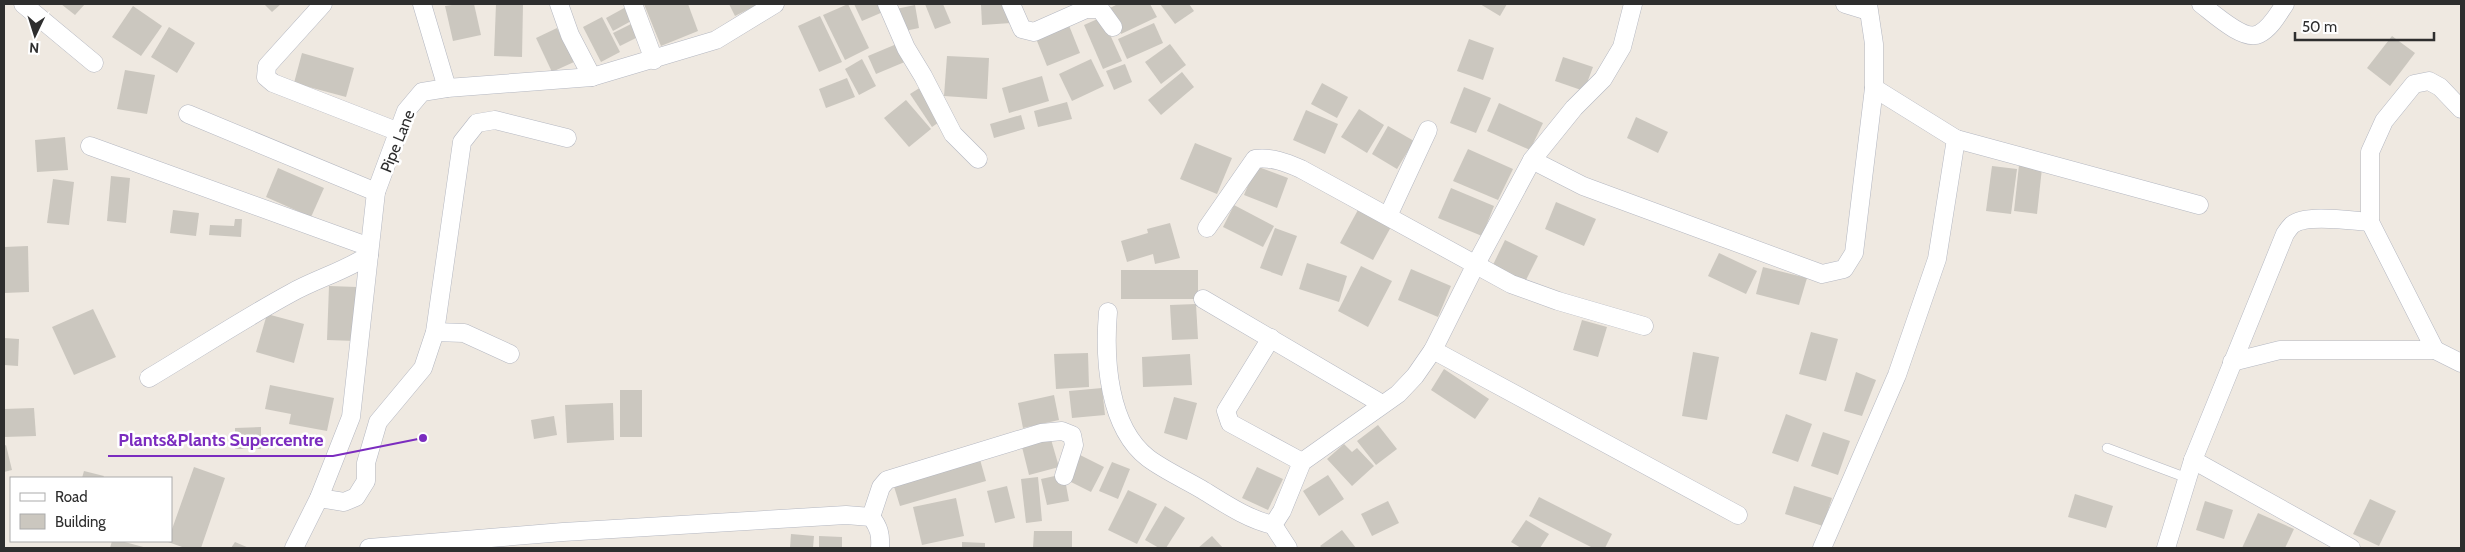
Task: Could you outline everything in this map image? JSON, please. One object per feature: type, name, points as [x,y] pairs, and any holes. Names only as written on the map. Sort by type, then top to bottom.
[{"type":"street","points":[[23,4],[94,63]]},
{"type":"street","points":[[323,4],[267,66],[266,77],[273,83],[399,132]]},
{"type":"street","points":[[422,4],[447,88]]},
{"type":"street","points":[[559,4],[570,34],[592,77]]},
{"type":"street","points":[[633,4],[654,60]]},
{"type":"street","name":"Pipe Lane","points":[[294,548],[319,498],[352,417],[376,192],[406,111],[422,92],[447,88],[592,77],[716,40],[774,4]]},
{"type":"street","points":[[887,4],[906,48],[953,134],[978,159]]},
{"type":"street","points":[[1011,4],[1022,29],[1034,32],[1086,9],[1100,9],[1113,27]]},
{"type":"street","points":[[1273,525],[1282,511],[1302,462],[1407,385],[1433,350],[1476,264],[1532,160],[1574,108],[1603,79],[1622,47],[1633,4]]},
{"type":"street","points":[[1532,160],[1582,186],[1822,274],[1844,269],[1854,254],[1874,88],[1874,44],[1868,8],[1845,4]]},
{"type":"street","points":[[2201,4],[2245,35],[2258,35],[2271,24],[2285,4]]},
{"type":"street","points":[[2435,350],[2370,222],[2370,152],[2384,122],[2414,84],[2429,81],[2440,87],[2461,109]]},
{"type":"street","points":[[1874,88],[1956,139],[2199,205]]},
{"type":"street","points":[[188,114],[376,192]]},
{"type":"street","points":[[319,498],[344,502],[356,497],[366,481],[366,463],[378,422],[423,368],[435,332],[462,142],[477,122],[495,120],[567,138]]},
{"type":"street","points":[[1388,216],[1428,130]]},
{"type":"street","points":[[1822,548],[1897,375],[1937,259],[1956,139]]},
{"type":"street","points":[[90,146],[364,245],[369,255],[355,264],[313,281],[280,299],[149,378]]},
{"type":"street","points":[[1207,228],[1254,159],[1266,157],[1301,169],[1511,284],[1558,302],[1644,326]]},
{"type":"street","points":[[2166,548],[2193,460],[2285,234],[2293,224],[2322,219],[2370,222]]},
{"type":"street","points":[[1203,299],[1382,404]]},
{"type":"street","points":[[1108,312],[1106,337],[1115,410],[1128,436],[1148,458],[1235,509],[1260,522],[1273,525],[1288,548]]},
{"type":"street","points":[[435,332],[464,333],[510,354]]},
{"type":"street","points":[[1271,338],[1226,410],[1227,418],[1230,423],[1302,462]]},
{"type":"street","points":[[1433,350],[1738,515]]},
{"type":"street","points":[[2232,362],[2280,350],[2435,350],[2461,363]]},
{"type":"street","points":[[870,517],[881,487],[888,480],[1041,433],[1062,431],[1072,435],[1074,445],[1064,476]]},
{"type":"street","points":[[2193,460],[2351,548]]},
{"type":"street","points":[[369,548],[563,540],[846,515],[870,517],[878,526],[881,539],[880,548]]},
{"type":"lane","points":[[2107,448],[2188,478]]},
{"type":"building","points":[[61,4],[85,4],[75,15]]},
{"type":"building","points":[[264,4],[281,4],[272,12]]},
{"type":"building","points":[[474,4],[481,35],[453,41],[445,6]]},
{"type":"building","points":[[496,4],[523,4],[522,57],[494,56]]},
{"type":"building","points":[[644,4],[688,4],[698,31],[661,46]]},
{"type":"building","points":[[729,4],[754,4],[755,6],[735,16]]},
{"type":"building","points":[[848,4],[869,48],[845,60],[823,15]]},
{"type":"building","points":[[854,4],[879,4],[883,12],[862,21]]},
{"type":"building","points":[[925,4],[943,4],[951,23],[935,29]]},
{"type":"building","points":[[1011,4],[1011,23],[982,25],[981,5]]},
{"type":"building","points":[[1118,4],[1150,4],[1157,17],[1121,34],[1108,9]]},
{"type":"building","points":[[1160,4],[1189,4],[1194,11],[1175,24]]},
{"type":"building","points":[[1480,4],[1507,4],[1500,16]]},
{"type":"building","points":[[915,5],[919,28],[900,32],[896,9]]},
{"type":"building","points":[[133,6],[162,26],[141,56],[112,37]]},
{"type":"building","points":[[626,7],[633,20],[613,31],[606,18]]},
{"type":"building","points":[[820,16],[842,62],[819,72],[798,26]]},
{"type":"building","points":[[602,17],[620,52],[601,62],[583,27]]},
{"type":"building","points":[[1102,17],[1122,61],[1103,69],[1084,25]]},
{"type":"building","points":[[635,22],[642,35],[620,46],[613,33]]},
{"type":"building","points":[[1068,23],[1080,53],[1047,66],[1035,36]]},
{"type":"building","points":[[1154,23],[1163,43],[1127,59],[1118,39]]},
{"type":"building","points":[[169,27],[195,43],[177,73],[151,57]]},
{"type":"building","points":[[557,28],[574,62],[552,72],[536,38]]},
{"type":"building","points":[[2392,36],[2415,53],[2390,86],[2367,68]]},
{"type":"building","points":[[1469,39],[1494,48],[1483,80],[1457,71]]},
{"type":"building","points":[[899,43],[907,61],[876,74],[868,56]]},
{"type":"building","points":[[1170,44],[1186,65],[1161,84],[1145,62]]},
{"type":"building","points":[[302,53],[354,68],[346,97],[294,83]]},
{"type":"building","points":[[947,56],[989,58],[987,99],[944,96]]},
{"type":"building","points":[[1563,57],[1593,67],[1584,91],[1555,81]]},
{"type":"building","points":[[862,59],[876,86],[859,95],[845,69]]},
{"type":"building","points":[[1091,59],[1104,86],[1072,101],[1059,74]]},
{"type":"building","points":[[1125,64],[1132,82],[1114,90],[1106,71]]},
{"type":"building","points":[[125,70],[155,75],[147,114],[117,109]]},
{"type":"building","points":[[1182,72],[1194,87],[1161,115],[1148,100]]},
{"type":"building","points":[[1042,76],[1049,101],[1009,113],[1002,88]]},
{"type":"building","points":[[847,78],[855,97],[826,108],[819,89]]},
{"type":"building","points":[[1322,83],[1348,97],[1337,118],[1311,104]]},
{"type":"building","points":[[921,87],[942,120],[932,127],[910,94]]},
{"type":"building","points":[[1464,87],[1491,98],[1476,133],[1450,123]]},
{"type":"building","points":[[906,100],[931,129],[909,147],[884,118]]},
{"type":"building","points":[[1067,102],[1072,119],[1038,127],[1034,111]]},
{"type":"building","points":[[1499,103],[1543,123],[1530,150],[1487,131]]},
{"type":"building","points":[[1359,109],[1384,125],[1367,153],[1341,137]]},
{"type":"building","points":[[1306,110],[1338,124],[1325,154],[1293,140]]},
{"type":"building","points":[[1021,115],[1025,129],[994,138],[990,124]]},
{"type":"building","points":[[1636,117],[1668,132],[1658,153],[1627,138]]},
{"type":"building","points":[[1388,126],[1414,141],[1397,169],[1372,154]]},
{"type":"building","points":[[65,137],[68,170],[37,172],[35,140]]},
{"type":"building","points":[[1195,143],[1232,158],[1217,194],[1180,179]]},
{"type":"building","points":[[1468,149],[1513,169],[1498,200],[1453,181]]},
{"type":"building","points":[[2019,165],[2042,168],[2037,214],[2014,211]]},
{"type":"building","points":[[1256,166],[1288,178],[1277,208],[1244,195]]},
{"type":"building","points":[[1992,166],[2017,169],[2011,214],[1986,211]]},
{"type":"building","points":[[278,168],[324,188],[311,217],[266,197]]},
{"type":"building","points":[[111,176],[130,178],[126,223],[107,221]]},
{"type":"building","points":[[53,179],[74,182],[69,225],[47,223]]},
{"type":"building","points":[[1451,188],[1494,206],[1482,236],[1438,218]]},
{"type":"building","points":[[1556,202],[1596,219],[1584,246],[1545,229]]},
{"type":"building","points":[[1234,205],[1274,226],[1263,247],[1223,227]]},
{"type":"building","points":[[1359,208],[1392,225],[1373,260],[1340,243]]},
{"type":"building","points":[[173,210],[199,213],[196,236],[170,233]]},
{"type":"building","points":[[235,219],[242,219],[241,237],[209,235],[210,225],[234,226]]},
{"type":"building","points":[[1170,223],[1180,258],[1155,264],[1153,254],[1127,262],[1121,241],[1148,233],[1147,229]]},
{"type":"building","points":[[1275,228],[1297,236],[1282,276],[1260,268]]},
{"type":"building","points":[[1505,240],[1538,256],[1524,284],[1491,269]]},
{"type":"building","points":[[28,246],[29,292],[4,293],[4,247]]},
{"type":"building","points":[[1719,253],[1757,271],[1746,294],[1708,276]]},
{"type":"building","points":[[1307,263],[1347,276],[1339,302],[1299,289]]},
{"type":"building","points":[[1361,266],[1392,281],[1368,327],[1338,311]]},
{"type":"building","points":[[1763,267],[1807,278],[1799,305],[1756,294]]},
{"type":"building","points":[[1411,269],[1451,286],[1438,317],[1398,300]]},
{"type":"building","points":[[1121,270],[1198,270],[1198,299],[1121,299]]},
{"type":"building","points":[[329,286],[357,287],[355,341],[327,340]]},
{"type":"building","points":[[1196,304],[1198,339],[1172,340],[1170,305]]},
{"type":"building","points":[[93,309],[116,357],[74,375],[52,327]]},
{"type":"building","points":[[267,314],[304,324],[294,363],[256,352]]},
{"type":"building","points":[[1582,320],[1607,327],[1598,357],[1573,350]]},
{"type":"building","points":[[1811,332],[1838,339],[1826,381],[1799,374]]},
{"type":"building","points":[[4,338],[19,339],[18,366],[4,365]]},
{"type":"building","points":[[1693,352],[1719,357],[1707,420],[1682,416]]},
{"type":"building","points":[[1088,353],[1089,387],[1056,389],[1054,354]]},
{"type":"building","points":[[1190,354],[1192,385],[1143,387],[1142,357]]},
{"type":"building","points":[[1444,369],[1489,399],[1475,419],[1431,390]]},
{"type":"building","points":[[1856,372],[1876,380],[1862,416],[1844,411]]},
{"type":"building","points":[[270,385],[334,398],[327,431],[289,424],[291,414],[265,409]]},
{"type":"building","points":[[1102,388],[1105,415],[1072,418],[1069,391]]},
{"type":"building","points":[[620,390],[642,390],[642,437],[620,437]]},
{"type":"building","points":[[1054,395],[1059,420],[1023,428],[1018,403]]},
{"type":"building","points":[[1174,397],[1197,403],[1187,440],[1164,433]]},
{"type":"building","points":[[613,403],[614,440],[567,443],[565,405]]},
{"type":"building","points":[[34,408],[36,436],[4,437],[4,409]]},
{"type":"building","points":[[1786,414],[1812,424],[1798,462],[1772,453]]},
{"type":"building","points":[[554,416],[557,435],[534,439],[531,420]]},
{"type":"building","points":[[1378,425],[1397,449],[1376,465],[1357,441]]},
{"type":"building","points":[[261,427],[261,449],[235,449],[235,428]]},
{"type":"building","points":[[1823,432],[1850,441],[1838,475],[1811,466]]},
{"type":"building","points":[[1050,436],[1059,467],[1029,475],[1021,443]]},
{"type":"building","points":[[1344,444],[1352,452],[1357,448],[1374,466],[1352,486],[1327,459]]},
{"type":"building","points":[[6,445],[12,470],[4,472],[4,446]]},
{"type":"building","points":[[1078,454],[1104,467],[1091,492],[1065,479]]},
{"type":"building","points":[[979,456],[986,481],[900,506],[892,480]]},
{"type":"building","points":[[1112,462],[1130,469],[1118,499],[1099,491]]},
{"type":"building","points":[[194,467],[225,478],[201,548],[185,548],[168,542],[172,542],[172,529]]},
{"type":"building","points":[[1257,467],[1283,479],[1268,510],[1242,498]]},
{"type":"building","points":[[84,471],[104,476],[104,477],[82,477]]},
{"type":"building","points":[[1064,474],[1069,501],[1047,505],[1041,479]]},
{"type":"building","points":[[1328,475],[1344,499],[1319,516],[1303,491]]},
{"type":"building","points":[[1038,477],[1042,521],[1026,523],[1021,479]]},
{"type":"building","points":[[1007,486],[1015,518],[995,523],[987,491]]},
{"type":"building","points":[[1794,486],[1832,498],[1823,526],[1785,514]]},
{"type":"building","points":[[1128,490],[1157,504],[1137,544],[1108,530]]},
{"type":"building","points":[[2075,494],[2113,506],[2106,528],[2068,517]]},
{"type":"building","points":[[1539,497],[1612,534],[1605,548],[1593,548],[1529,516]]},
{"type":"building","points":[[956,498],[964,536],[922,545],[913,507]]},
{"type":"building","points":[[2370,499],[2396,511],[2379,546],[2353,534]]},
{"type":"building","points":[[1388,501],[1399,523],[1372,536],[1361,514]]},
{"type":"building","points":[[2205,501],[2233,510],[2224,539],[2196,530]]},
{"type":"building","points":[[1165,506],[1185,518],[1166,548],[1159,548],[1145,540]]},
{"type":"building","points":[[2258,513],[2294,529],[2285,548],[2242,548]]},
{"type":"building","points":[[1526,520],[1549,534],[1540,548],[1521,548],[1511,542]]},
{"type":"building","points":[[1342,530],[1356,548],[1322,548],[1320,546]]},
{"type":"building","points":[[1034,531],[1072,531],[1072,548],[1033,548]]},
{"type":"building","points":[[791,534],[814,536],[813,548],[790,548]]},
{"type":"building","points":[[819,536],[842,537],[842,548],[819,548]]},
{"type":"building","points":[[1212,536],[1223,548],[1198,548]]},
{"type":"building","points":[[112,542],[125,542],[147,548],[110,548]]},
{"type":"building","points":[[235,542],[249,548],[231,548]]},
{"type":"building","points":[[962,542],[985,543],[985,548],[962,548]]},
{"type":"place","name":"Plants&Plants Supercentre","points":[[423,438]]}]
